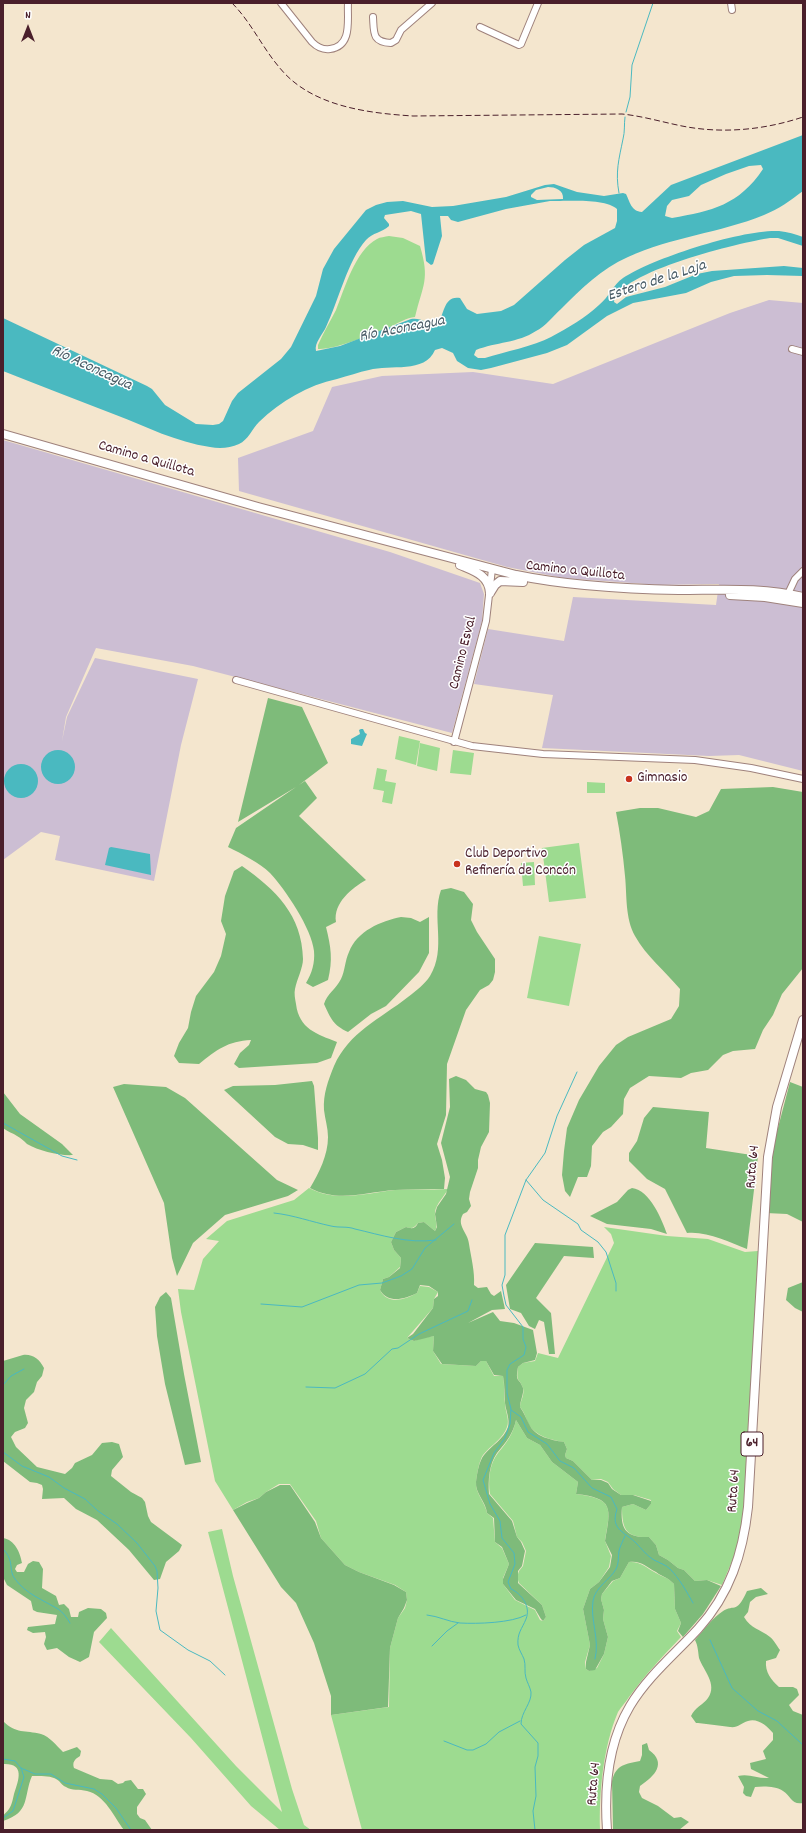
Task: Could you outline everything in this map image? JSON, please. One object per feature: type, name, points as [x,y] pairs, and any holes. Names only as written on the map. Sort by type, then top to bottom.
[{"type":"main road","name":"Camino a Quillota","points":[[3,434],[460,565],[533,579],[582,584],[669,590],[755,590],[787,596],[803,603]]},
{"type":"main road","name":"Camino a Quillota","points":[[281,513],[492,571],[523,582],[550,587],[590,590],[803,597]]},
{"type":"main road","points":[[460,565],[482,576],[488,583],[490,593]]},
{"type":"main road","points":[[490,593],[494,585],[500,581],[523,582]]},
{"type":"main road","name":"Ruta 64","points":[[607,1830],[606,1803],[609,1767],[615,1742],[630,1706],[654,1673],[698,1629],[713,1610],[733,1575],[742,1546],[748,1507],[768,1156],[777,1107],[803,1020]]},
{"type":"street","points":[[281,3],[312,42],[317,46],[326,49],[336,47],[345,39],[347,33],[348,3]]},
{"type":"street","points":[[373,17],[375,37],[378,40],[391,43],[396,40],[401,30],[432,3]]},
{"type":"street","points":[[480,27],[518,45],[521,44],[538,3]]},
{"type":"street","points":[[792,349],[803,352]]},
{"type":"street","name":"Camino Esval","points":[[454,742],[486,621],[492,571]]},
{"type":"street","points":[[787,596],[795,579],[803,571]]},
{"type":"street","points":[[236,680],[454,742],[505,751],[695,760],[751,768],[803,779]]},
{"type":"shaded area","points":[[769,300],[803,303],[803,771],[739,755],[709,756],[542,748],[553,695],[474,684],[488,629],[564,641],[573,597],[716,605],[719,584],[659,585],[563,578],[507,567],[239,491],[238,458],[313,431],[332,387],[382,376],[473,372],[553,384],[730,313]]},
{"type":"shaded area","points":[[3,440],[390,552],[480,583],[484,594],[482,621],[452,733],[193,666],[96,648],[66,717],[62,741],[67,717],[95,658],[198,679],[181,745],[154,881],[55,860],[60,836],[41,832],[3,860]]},
{"type":"green space","points":[[389,236],[403,238],[420,246],[425,267],[425,275],[423,289],[415,317],[406,319],[385,329],[334,347],[318,349],[318,345],[336,310],[347,281],[357,261],[369,245],[378,238]]},
{"type":"green space","points":[[268,698],[302,707],[328,763],[299,785],[305,781],[317,798],[299,816],[366,880],[355,887],[340,902],[337,909],[336,922],[326,927],[331,954],[328,980],[313,987],[306,983],[313,964],[314,951],[308,932],[297,910],[283,889],[266,869],[228,847],[236,828],[296,787],[238,822]]},
{"type":"green space","points":[[399,736],[420,741],[416,765],[395,759]]},
{"type":"green space","points":[[420,743],[440,748],[437,771],[417,766]]},
{"type":"green space","points":[[453,750],[474,753],[471,775],[450,773]]},
{"type":"green space","points":[[377,768],[387,770],[385,781],[396,783],[392,804],[382,802],[384,791],[373,789]]},
{"type":"green space","points":[[587,782],[605,783],[605,793],[587,793]]},
{"type":"green space","points":[[773,787],[803,792],[803,968],[782,994],[755,1049],[733,1051],[723,1055],[708,1070],[691,1073],[681,1078],[649,1076],[630,1088],[624,1099],[623,1114],[611,1127],[603,1132],[592,1146],[591,1166],[587,1177],[578,1177],[570,1197],[565,1191],[562,1175],[564,1151],[567,1128],[579,1100],[599,1066],[616,1045],[628,1037],[671,1019],[679,1006],[680,989],[650,957],[639,943],[632,929],[628,914],[626,883],[616,812],[640,808],[658,808],[696,817],[709,811],[721,789]]},
{"type":"green space","points":[[579,843],[586,898],[549,902],[542,848]]},
{"type":"green space","points":[[534,862],[535,885],[523,886],[521,863]]},
{"type":"green space","points":[[242,866],[266,884],[276,894],[285,905],[298,929],[303,959],[295,991],[298,1012],[305,1025],[310,1029],[337,1042],[331,1058],[317,1063],[239,1068],[234,1064],[240,1053],[249,1045],[251,1040],[229,1044],[211,1054],[199,1064],[179,1063],[174,1056],[179,1043],[188,1028],[196,996],[214,972],[221,956],[226,934],[221,921],[225,896],[234,871]]},
{"type":"green space","points":[[451,888],[464,892],[473,904],[471,920],[495,959],[495,972],[493,980],[489,985],[480,990],[466,1010],[447,1064],[446,1115],[437,1144],[442,1160],[445,1178],[444,1189],[395,1190],[342,1196],[331,1195],[310,1188],[320,1170],[328,1144],[324,1098],[334,1066],[340,1054],[357,1035],[423,985],[430,976],[435,965],[437,955],[438,901],[441,890]]},
{"type":"green space","points":[[401,917],[411,918],[420,922],[429,917],[429,953],[419,972],[386,1006],[371,1014],[348,1032],[339,1027],[333,1021],[324,1004],[325,1000],[341,979],[348,955],[358,938],[370,928],[378,924]]},
{"type":"green space","points":[[539,936],[581,944],[569,1006],[527,998]]},
{"type":"green space","points":[[456,1076],[466,1080],[475,1089],[486,1092],[490,1103],[489,1132],[481,1147],[478,1168],[470,1192],[469,1199],[471,1206],[467,1212],[463,1214],[461,1222],[468,1240],[474,1285],[478,1288],[487,1287],[494,1296],[501,1291],[505,1309],[492,1310],[468,1323],[493,1312],[500,1321],[514,1323],[533,1330],[537,1353],[535,1360],[523,1363],[518,1367],[517,1375],[523,1388],[520,1407],[532,1428],[539,1435],[564,1442],[567,1449],[565,1455],[566,1458],[573,1461],[592,1480],[601,1480],[608,1483],[612,1489],[621,1495],[633,1495],[651,1501],[651,1504],[646,1510],[633,1504],[622,1507],[622,1521],[626,1531],[635,1536],[649,1537],[656,1545],[659,1555],[678,1568],[684,1570],[695,1581],[707,1580],[721,1586],[703,1614],[683,1637],[678,1631],[681,1623],[675,1609],[674,1584],[667,1578],[643,1564],[629,1562],[620,1578],[612,1581],[602,1594],[601,1599],[604,1610],[603,1619],[608,1637],[604,1654],[595,1670],[589,1671],[586,1669],[590,1645],[583,1609],[590,1589],[599,1582],[610,1567],[612,1555],[605,1541],[608,1520],[607,1507],[597,1498],[576,1494],[578,1482],[552,1462],[540,1445],[527,1438],[516,1420],[511,1434],[492,1462],[489,1478],[489,1494],[512,1521],[517,1537],[525,1551],[522,1566],[518,1571],[518,1583],[542,1605],[546,1617],[543,1621],[535,1609],[516,1600],[503,1584],[503,1579],[509,1564],[502,1547],[495,1542],[494,1518],[487,1513],[476,1486],[482,1458],[504,1435],[508,1427],[509,1421],[505,1403],[503,1376],[494,1375],[486,1361],[481,1361],[476,1366],[442,1364],[433,1351],[434,1336],[414,1341],[407,1338],[413,1334],[433,1308],[434,1299],[438,1296],[438,1292],[429,1286],[420,1285],[417,1293],[407,1297],[392,1299],[383,1294],[380,1290],[383,1279],[389,1277],[400,1268],[401,1258],[394,1250],[391,1242],[396,1232],[406,1227],[413,1228],[418,1223],[424,1222],[435,1231],[437,1227],[435,1214],[437,1207],[446,1194],[450,1177],[441,1143],[450,1107],[449,1079]]},
{"type":"green space","points":[[312,1081],[314,1086],[318,1150],[303,1145],[288,1144],[275,1137],[224,1090],[233,1086],[275,1085]]},
{"type":"green space","points":[[790,1082],[803,1087],[803,1222],[787,1214],[766,1213],[774,1143]]},
{"type":"green space","points":[[124,1084],[166,1087],[185,1098],[277,1180],[298,1190],[288,1196],[225,1215],[193,1243],[177,1276],[172,1258],[164,1203],[113,1087]]},
{"type":"green space","points":[[3,1092],[20,1114],[62,1144],[73,1155],[56,1154],[37,1149],[3,1128]]},
{"type":"green space","points":[[653,1107],[709,1112],[706,1148],[758,1156],[747,1249],[710,1235],[687,1233],[665,1189],[647,1179],[629,1161],[629,1153],[637,1141],[644,1118]]},
{"type":"green space","points":[[309,1188],[320,1193],[341,1196],[362,1195],[395,1190],[448,1189],[438,1203],[436,1209],[435,1215],[437,1226],[435,1231],[424,1222],[418,1223],[413,1228],[406,1227],[396,1232],[391,1242],[394,1250],[401,1258],[400,1267],[389,1277],[383,1279],[380,1290],[387,1298],[397,1300],[407,1298],[417,1293],[420,1286],[429,1287],[438,1292],[434,1299],[433,1308],[407,1338],[414,1341],[434,1336],[433,1351],[441,1364],[476,1366],[481,1361],[486,1361],[494,1376],[503,1376],[504,1400],[508,1424],[503,1435],[483,1455],[479,1464],[476,1486],[487,1513],[493,1518],[495,1542],[502,1548],[509,1564],[503,1578],[503,1584],[515,1600],[535,1610],[540,1620],[543,1621],[546,1617],[542,1605],[519,1583],[517,1577],[523,1566],[526,1551],[522,1542],[517,1537],[513,1521],[490,1494],[489,1478],[491,1467],[495,1457],[509,1438],[516,1420],[527,1438],[540,1445],[552,1462],[578,1482],[576,1494],[597,1499],[603,1502],[607,1507],[608,1520],[605,1541],[611,1556],[609,1567],[599,1582],[590,1589],[583,1609],[590,1645],[585,1662],[586,1669],[589,1671],[597,1668],[604,1654],[608,1637],[603,1619],[604,1610],[601,1599],[602,1594],[613,1581],[620,1578],[629,1562],[643,1565],[667,1578],[674,1584],[675,1609],[681,1623],[677,1631],[681,1637],[648,1673],[618,1712],[605,1755],[600,1801],[600,1830],[362,1830],[331,1715],[389,1707],[390,1648],[398,1618],[405,1608],[407,1600],[406,1592],[395,1585],[359,1572],[345,1565],[321,1538],[316,1521],[290,1484],[279,1484],[259,1498],[247,1502],[233,1510],[215,1481],[181,1312],[178,1289],[194,1290],[203,1259],[219,1241],[206,1239],[227,1221],[294,1200]]},
{"type":"green space","points":[[632,1188],[644,1194],[650,1200],[662,1221],[667,1234],[651,1229],[607,1224],[590,1216],[617,1202],[628,1190]]},
{"type":"green space","points":[[604,1227],[667,1236],[708,1239],[745,1252],[758,1251],[747,1475],[740,1542],[722,1585],[707,1580],[695,1581],[684,1570],[678,1568],[659,1555],[656,1545],[649,1537],[641,1537],[630,1534],[624,1526],[622,1507],[633,1504],[646,1510],[651,1504],[651,1500],[634,1495],[621,1495],[613,1489],[608,1482],[601,1479],[592,1480],[573,1461],[566,1458],[565,1455],[567,1449],[564,1442],[544,1437],[532,1429],[520,1407],[523,1396],[523,1388],[518,1378],[518,1367],[523,1363],[535,1361],[538,1353],[558,1358],[614,1243],[611,1234]]},
{"type":"green space","points":[[535,1243],[593,1247],[594,1258],[564,1256],[536,1298],[551,1313],[555,1354],[549,1354],[544,1322],[539,1320],[535,1329],[529,1326],[521,1313],[510,1309],[506,1285]]},
{"type":"green space","points":[[803,1282],[803,1312],[795,1308],[786,1300],[788,1288]]},
{"type":"green space","points":[[166,1292],[171,1298],[201,1462],[185,1465],[165,1384],[157,1336],[155,1307],[160,1297]]},
{"type":"green space","points":[[23,1355],[30,1355],[35,1358],[44,1368],[42,1376],[37,1382],[34,1392],[26,1400],[24,1408],[28,1423],[25,1428],[15,1432],[11,1437],[16,1447],[37,1467],[65,1474],[75,1463],[92,1455],[102,1443],[112,1442],[119,1444],[123,1457],[112,1470],[111,1476],[131,1492],[142,1498],[145,1502],[151,1522],[182,1545],[179,1551],[166,1562],[160,1579],[154,1580],[129,1550],[97,1520],[76,1509],[64,1498],[42,1499],[42,1485],[30,1482],[3,1461],[3,1361]]},
{"type":"green space","points":[[280,1485],[290,1485],[315,1522],[321,1538],[345,1565],[394,1585],[406,1592],[407,1600],[398,1618],[390,1648],[388,1707],[331,1715],[331,1696],[314,1643],[296,1603],[281,1587],[233,1510],[259,1498],[266,1492]]},
{"type":"green space","points":[[222,1529],[233,1576],[292,1789],[304,1825],[311,1830],[280,1830],[251,1806],[191,1738],[99,1642],[111,1628],[236,1766],[282,1812],[208,1532]]},
{"type":"green space","points":[[3,1538],[14,1544],[20,1555],[22,1563],[17,1565],[15,1569],[17,1572],[24,1572],[28,1564],[33,1561],[39,1562],[43,1569],[42,1588],[56,1596],[59,1605],[64,1604],[69,1609],[71,1617],[78,1617],[79,1612],[88,1608],[101,1609],[106,1613],[107,1618],[94,1632],[89,1657],[80,1662],[69,1657],[57,1648],[47,1650],[44,1644],[46,1637],[45,1632],[33,1633],[27,1630],[28,1627],[55,1624],[57,1615],[33,1610],[31,1601],[7,1585],[3,1577]]},
{"type":"green space","points":[[761,1588],[768,1594],[756,1597],[750,1602],[748,1612],[744,1617],[753,1626],[771,1638],[780,1650],[776,1658],[766,1661],[766,1669],[771,1679],[779,1687],[793,1687],[797,1689],[799,1695],[789,1705],[793,1711],[803,1715],[803,1803],[796,1803],[786,1793],[773,1787],[755,1787],[751,1797],[746,1796],[743,1793],[744,1787],[738,1776],[746,1775],[769,1778],[751,1769],[750,1763],[766,1759],[763,1751],[773,1740],[773,1733],[765,1725],[752,1720],[733,1727],[696,1723],[691,1716],[711,1693],[711,1682],[699,1658],[695,1640],[724,1610],[740,1604],[747,1591]]},
{"type":"green space","points":[[3,1721],[17,1730],[44,1735],[63,1752],[77,1747],[81,1751],[80,1756],[74,1762],[74,1768],[100,1779],[112,1780],[118,1784],[131,1780],[138,1789],[143,1789],[146,1794],[137,1807],[137,1814],[140,1818],[145,1820],[152,1830],[124,1830],[104,1802],[93,1793],[68,1788],[56,1779],[43,1776],[32,1776],[25,1803],[22,1808],[18,1813],[3,1821],[3,1816],[12,1804],[19,1773],[15,1766],[3,1764]]},
{"type":"green space","points":[[647,1743],[649,1750],[654,1755],[658,1764],[654,1774],[640,1786],[639,1792],[642,1798],[658,1806],[674,1818],[681,1817],[689,1822],[679,1830],[613,1830],[612,1781],[614,1775],[622,1766],[640,1761],[642,1755],[642,1745]]},
{"type":"water","name":"Río Aconcagua","points":[[803,135],[803,191],[785,204],[769,213],[747,221],[644,250],[628,257],[600,273],[540,329],[522,338],[476,350],[474,355],[478,358],[485,358],[528,346],[551,337],[588,314],[602,302],[616,284],[637,270],[676,254],[722,240],[763,232],[779,231],[803,237],[803,246],[778,238],[770,238],[734,245],[709,252],[683,260],[636,280],[620,291],[614,302],[617,304],[626,297],[665,287],[697,274],[712,271],[784,266],[803,268],[803,276],[734,276],[711,282],[686,293],[633,303],[607,316],[567,345],[547,353],[491,368],[481,370],[468,368],[457,361],[453,353],[442,348],[435,350],[430,358],[415,365],[406,367],[377,368],[326,382],[295,395],[276,407],[259,422],[242,442],[225,448],[197,445],[173,438],[3,371],[3,318],[147,386],[152,389],[165,405],[196,424],[219,424],[223,421],[232,401],[238,393],[281,359],[291,347],[316,296],[323,269],[334,249],[366,210],[387,202],[403,201],[432,207],[453,206],[506,197],[545,185],[554,184],[577,192],[604,196],[623,193],[626,194],[635,210],[642,212],[671,185]],"holes":[[[761,165],[763,169],[754,181],[744,191],[724,204],[712,209],[672,218],[665,216],[667,206],[672,200],[689,196],[701,185],[726,174],[749,166]],[[548,187],[556,188],[561,191],[563,199],[537,200],[531,197],[536,190]],[[550,201],[595,202],[612,205],[617,209],[617,221],[615,228],[584,245],[514,305],[501,311],[477,314],[467,309],[460,298],[454,298],[445,306],[437,324],[431,324],[419,319],[411,319],[340,346],[316,351],[317,342],[326,327],[349,270],[360,248],[368,238],[389,226],[384,218],[385,215],[411,211],[421,214],[426,261],[431,265],[433,264],[442,236],[440,216],[448,216],[451,220],[458,222],[506,209]]]},
{"type":"water","points":[[363,729],[367,734],[362,746],[351,744],[351,739],[360,734],[359,730]]},
{"type":"water","points":[[58,750],[64,751],[70,755],[74,761],[74,773],[70,779],[64,783],[58,784],[52,783],[46,779],[42,773],[41,767],[42,761],[46,755],[52,751]]},
{"type":"water","points":[[21,764],[33,769],[38,781],[33,793],[21,798],[9,793],[4,781],[9,769]]},
{"type":"water","points":[[111,847],[150,854],[151,875],[105,865],[109,848]]},
{"type":"waterway","points":[[626,112],[630,97],[632,65],[653,3]]},
{"type":"waterway","points":[[619,193],[617,172],[624,134],[625,117]]},
{"type":"waterway","points":[[535,1830],[533,1811],[536,1796],[535,1767],[538,1756],[538,1743],[521,1724],[521,1720],[530,1700],[531,1692],[525,1676],[524,1659],[518,1645],[519,1634],[526,1619],[527,1610],[522,1598],[511,1589],[508,1582],[515,1564],[514,1553],[502,1538],[500,1521],[490,1504],[483,1480],[494,1453],[505,1438],[510,1424],[511,1409],[507,1393],[507,1370],[510,1364],[524,1355],[526,1347],[523,1339],[523,1327],[506,1305],[504,1296],[502,1285],[505,1275],[505,1235],[526,1180],[545,1153],[557,1116],[577,1072]]},
{"type":"waterway","points":[[3,1123],[62,1156],[77,1160]]},
{"type":"waterway","points":[[526,1180],[543,1200],[578,1224],[581,1230],[598,1242],[606,1252],[616,1283],[616,1291]]},
{"type":"waterway","points":[[274,1213],[331,1226],[352,1228],[405,1240],[436,1240]]},
{"type":"waterway","points":[[261,1304],[302,1307],[359,1285],[382,1283],[401,1276],[412,1269],[425,1248],[454,1224]]},
{"type":"waterway","points":[[306,1387],[335,1388],[365,1374],[392,1349],[398,1348],[419,1334],[468,1311],[472,1300]]},
{"type":"waterway","points":[[3,1385],[11,1376],[24,1369]]},
{"type":"waterway","points":[[511,1410],[521,1417],[528,1432],[547,1444],[560,1461],[574,1468],[592,1488],[611,1497],[617,1509],[615,1521],[619,1529],[651,1558],[670,1569],[680,1581],[693,1603]]},
{"type":"waterway","points":[[3,1452],[22,1466],[49,1477],[64,1488],[85,1499],[98,1511],[117,1524],[137,1543],[155,1566],[157,1571],[158,1588],[156,1611],[160,1630],[188,1650],[210,1661],[225,1675]]},
{"type":"waterway","points":[[595,1659],[596,1637],[592,1608],[594,1596],[616,1569],[619,1549],[625,1536]]},
{"type":"waterway","points":[[3,1549],[9,1557],[13,1576],[19,1584],[29,1593],[60,1610],[70,1623]]},
{"type":"waterway","points":[[427,1615],[460,1623],[512,1620],[526,1615]]},
{"type":"waterway","points":[[432,1646],[447,1631],[458,1623]]},
{"type":"waterway","points":[[710,1640],[732,1688],[758,1711],[777,1721],[803,1745]]},
{"type":"waterway","points":[[444,1741],[467,1750],[473,1750],[486,1744],[499,1732],[520,1721]]},
{"type":"waterway","points":[[3,1759],[15,1761],[21,1768],[24,1777],[13,1811],[3,1818]]},
{"type":"waterway","points":[[21,1768],[35,1774],[51,1774],[65,1783],[94,1789],[102,1794],[116,1808],[131,1830]]},
{"type":"railway","points":[[232,3],[245,18],[279,67],[306,91],[340,105],[377,113],[413,116],[622,114],[682,126],[712,130],[758,128],[803,117]]},
{"type":"place","name":"Gimnasio","points":[[629,779]]},
{"type":"place","name":"Club Deportivo Refinería de Concón","points":[[457,864]]},
{"type":"water label","name":"Estero de la Laja","points":[[657,282]]}]
